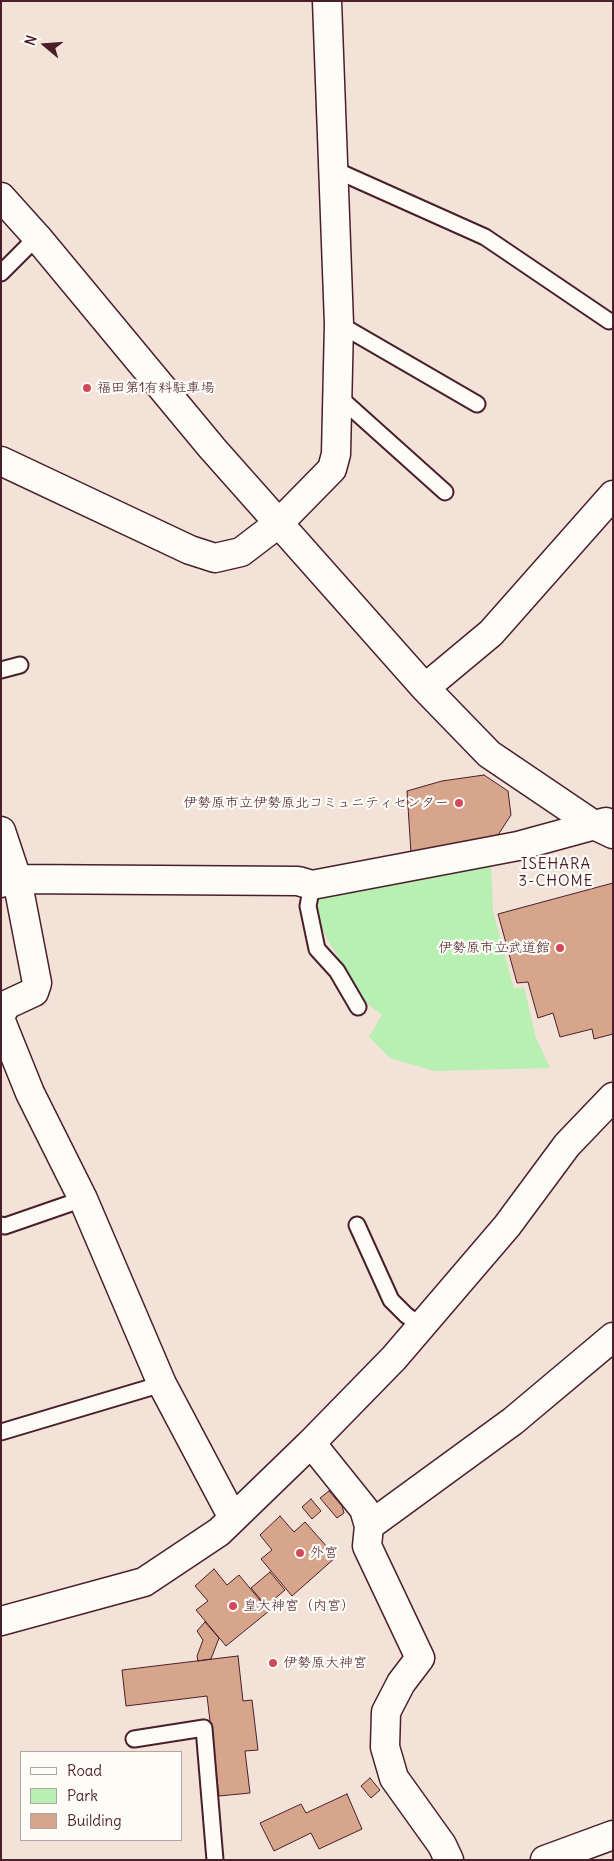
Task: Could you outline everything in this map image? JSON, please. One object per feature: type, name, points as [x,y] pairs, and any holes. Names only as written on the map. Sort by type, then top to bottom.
[{"type":"street","points":[[1,461],[190,550],[215,558],[241,552],[279,523],[332,469],[336,454],[339,324],[327,1]]},
{"type":"street","points":[[1,197],[37,237],[212,448],[425,688],[489,754],[606,827]]},
{"type":"street","points":[[425,688],[491,633],[613,496]]},
{"type":"street","points":[[9,881],[298,880],[312,885],[518,846],[606,827]]},
{"type":"street","points":[[1,831],[9,881],[37,982],[34,992],[6,1005],[1,1015]]},
{"type":"street","points":[[1,1021],[30,1093],[83,1199],[162,1384],[233,1518]]},
{"type":"street","points":[[1,1621],[144,1582],[219,1532],[311,1443],[394,1358],[507,1226],[567,1145],[613,1097]]},
{"type":"street","points":[[369,1526],[513,1421],[613,1337]]},
{"type":"street","points":[[311,1443],[364,1509],[369,1526],[368,1546],[420,1658],[401,1683],[386,1712],[385,1747],[394,1778],[442,1845],[449,1860]]},
{"type":"street","points":[[545,1860],[613,1835]]},
{"type":"lane","points":[[333,169],[485,237],[608,321]]},
{"type":"lane","points":[[1,273],[37,237]]},
{"type":"lane","points":[[339,324],[476,404]]},
{"type":"lane","points":[[338,396],[445,492]]},
{"type":"lane","points":[[1,670],[20,665]]},
{"type":"lane","points":[[312,885],[308,906],[317,949],[337,971],[358,1007]]},
{"type":"lane","points":[[1,1225],[5,1226],[83,1199]]},
{"type":"lane","points":[[357,1225],[391,1300],[406,1316],[421,1326]]},
{"type":"lane","points":[[1,1432],[162,1384]]},
{"type":"lane","points":[[134,1739],[204,1728],[215,1860]]},
{"type":"green space","points":[[491,863],[493,911],[514,989],[524,987],[536,1038],[550,1068],[434,1071],[390,1058],[369,1037],[382,1015],[364,1001],[326,937],[318,920],[318,900],[325,890]]},
{"type":"building","name":"伊勢原市立伊勢原北コミュニティセンター","points":[[484,775],[508,791],[511,815],[498,835],[411,853],[407,791],[442,781]]},
{"type":"building","name":"伊勢原市立武道館","points":[[613,883],[613,1034],[594,1039],[592,1029],[560,1037],[553,1013],[538,1018],[528,982],[517,983],[498,914]]},
{"type":"building","points":[[329,1491],[342,1506],[344,1513],[337,1518],[320,1498]]},
{"type":"building","points":[[311,1499],[321,1511],[312,1519],[302,1507]]},
{"type":"building","name":"外宮","points":[[280,1516],[294,1532],[305,1522],[336,1557],[292,1596],[261,1559],[272,1550],[260,1535]]},
{"type":"building","name":"皇大神宮（内宮）","points":[[214,1569],[227,1585],[239,1575],[269,1611],[226,1646],[196,1610],[208,1601],[195,1586]]},
{"type":"building","points":[[270,1572],[285,1590],[266,1606],[251,1588]]},
{"type":"building","points":[[205,1622],[219,1638],[211,1659],[198,1661],[197,1656],[203,1640],[197,1631]]},
{"type":"building","points":[[238,1656],[243,1701],[252,1700],[258,1750],[245,1751],[250,1793],[219,1796],[207,1696],[126,1706],[122,1670]]},
{"type":"building","points":[[370,1778],[380,1790],[371,1798],[361,1786]]},
{"type":"building","points":[[347,1794],[362,1829],[319,1849],[311,1833],[274,1851],[260,1823],[301,1804],[306,1813]]},
{"type":"place","name":"福田第1有料駐車場","points":[[87,388]]},
{"type":"place","name":"伊勢原市立伊勢原北コミュニティセンター","points":[[459,803]]},
{"type":"place","name":"伊勢原市立武道館","points":[[560,948]]},
{"type":"place","name":"外宮","points":[[300,1553]]},
{"type":"place","name":"皇大神宮（内宮）","points":[[233,1606]]},
{"type":"place","name":"伊勢原大神宮","points":[[273,1663]]},
{"type":"district","name":"ISEHARA 3-CHOME","points":[[556,874]]}]
